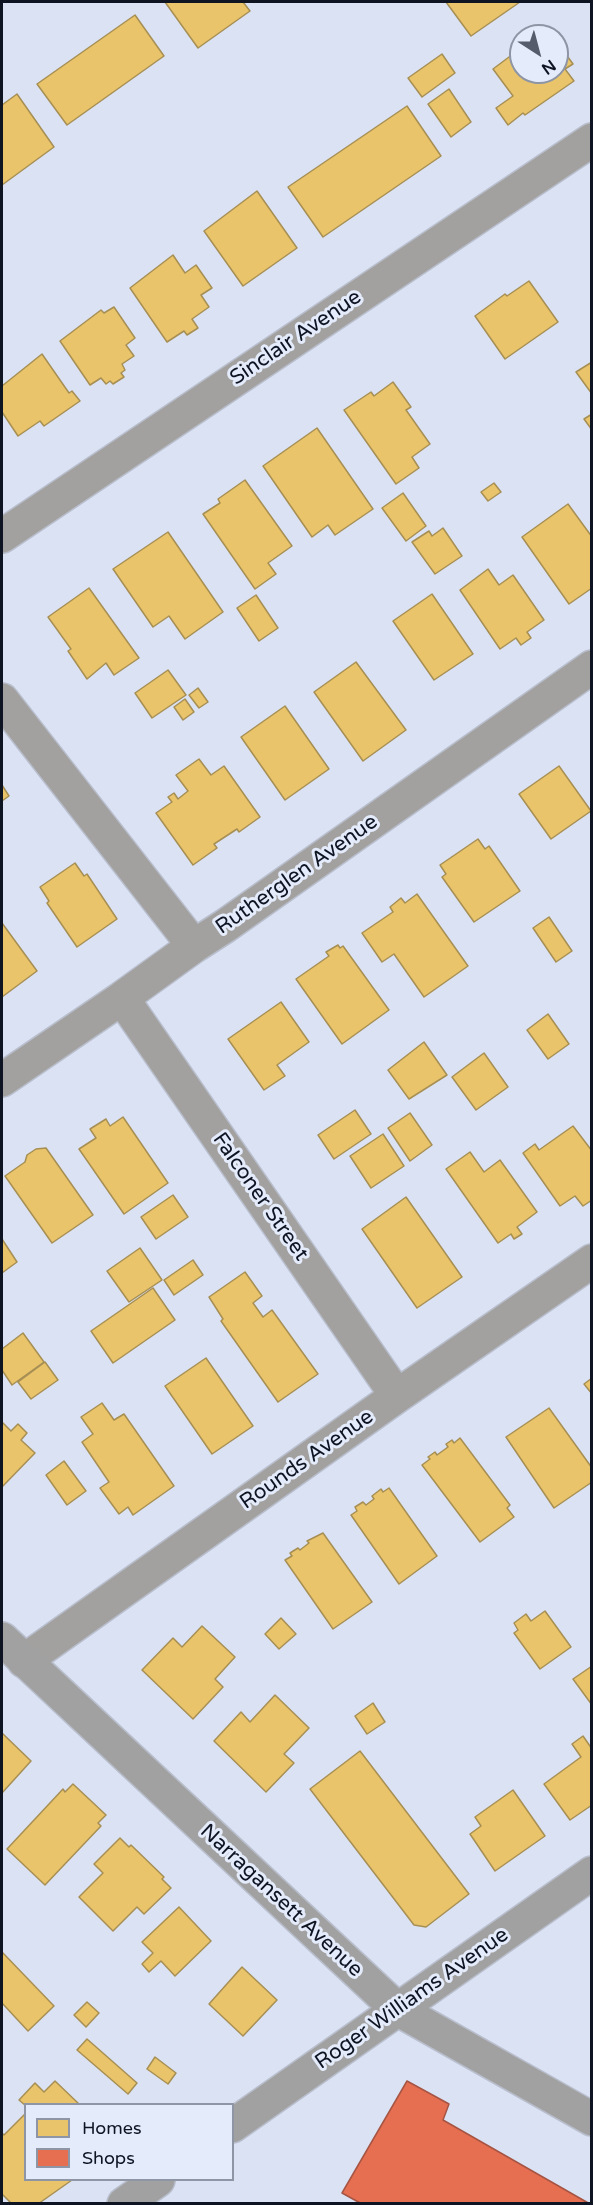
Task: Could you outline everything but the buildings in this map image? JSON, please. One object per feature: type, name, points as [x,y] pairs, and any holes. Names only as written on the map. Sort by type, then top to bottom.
[{"type":"street","name":"Sinclair Avenue","points":[[2,536],[591,140]]},
{"type":"street","name":"Rutherglen Avenue","points":[[2,1080],[225,926],[591,667]]},
{"type":"street","points":[[2,700],[194,946]]},
{"type":"street","name":"Falconer Street","points":[[122,998],[398,1396]]},
{"type":"street","name":"Rounds Avenue","points":[[13,1650],[398,1396],[591,1262]]},
{"type":"street","name":"Narragansett Avenue","points":[[13,1650],[397,2009],[591,2119]]},
{"type":"street","name":"Roger Williams Avenue","points":[[234,2126],[591,1873]]},
{"type":"street","points":[[124,2204],[157,2181]]}]
